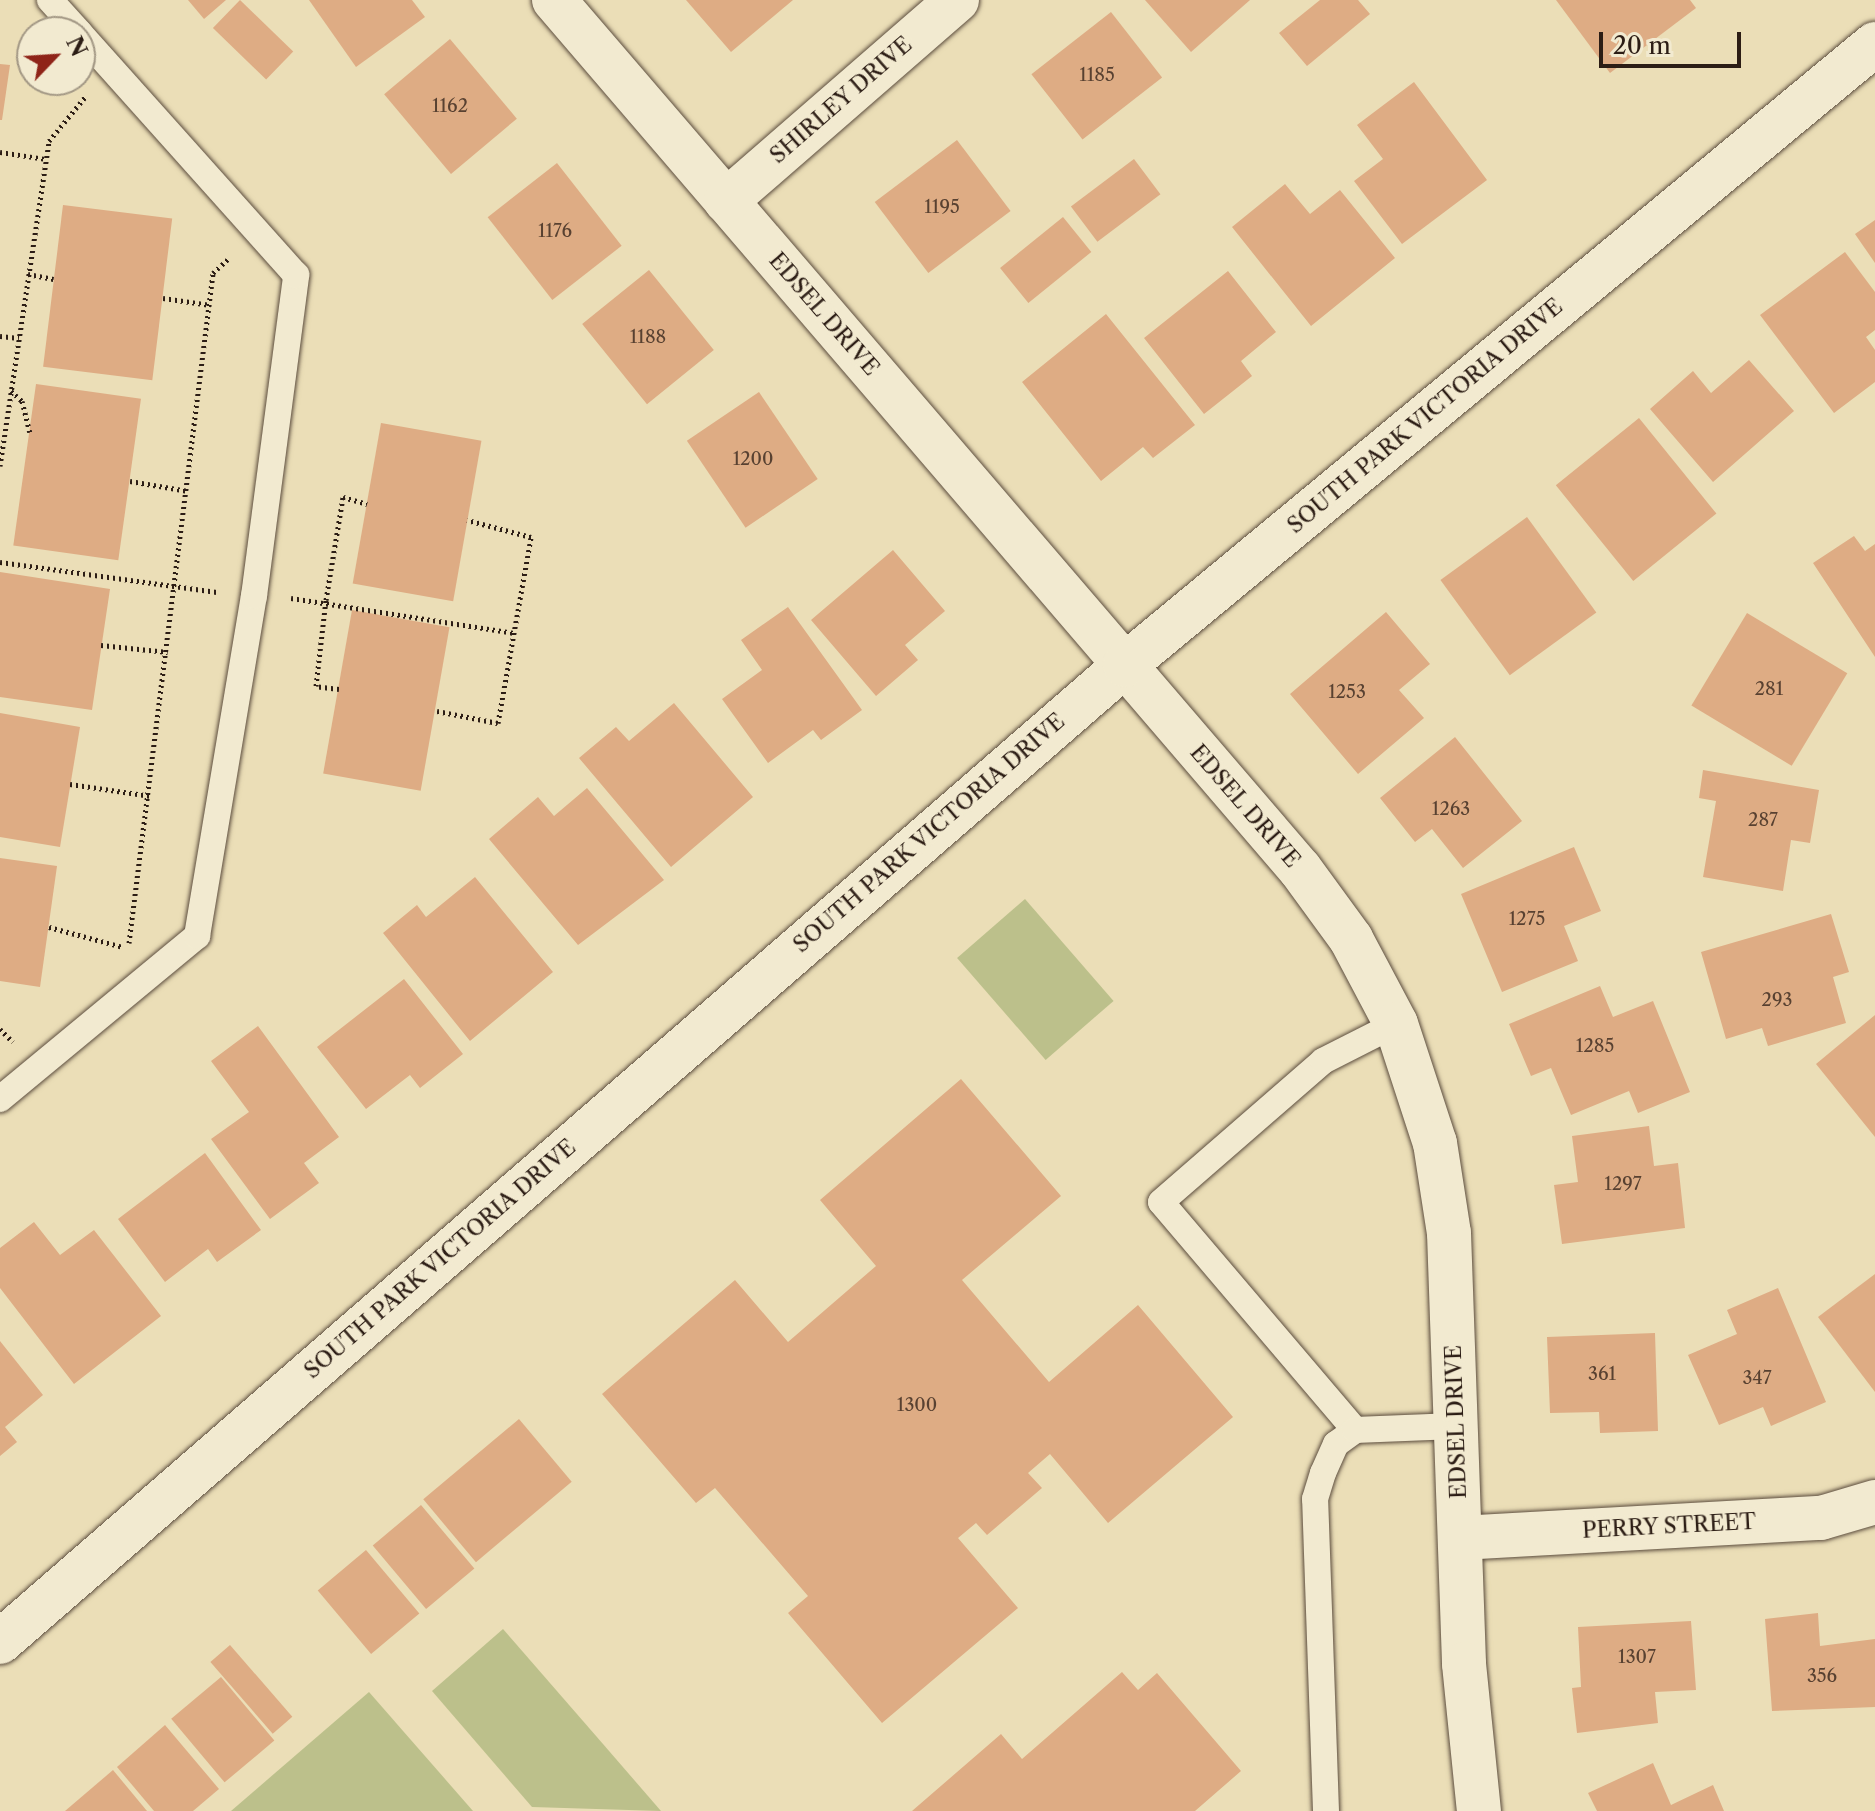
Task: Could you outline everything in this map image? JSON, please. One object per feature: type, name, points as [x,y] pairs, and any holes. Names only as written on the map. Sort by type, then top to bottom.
[{"type":"street","name":"EDSEL DRIVE","points":[[554,0],[1300,869],[1351,939],[1396,1024],[1435,1143],[1449,1233],[1470,1761],[1479,1811]]},
{"type":"street","name":"SHIRLEY DRIVE","points":[[726,201],[957,0]]},
{"type":"street","name":"SOUTH PARK VICTORIA DRIVE","points":[[0,1642],[1125,665],[1875,44]]},
{"type":"street","name":"PERRY STREET","points":[[1460,1538],[1821,1518],[1875,1502]]},
{"type":"lane","points":[[50,0],[64,16]]},
{"type":"lane","points":[[0,1099],[197,936],[254,596],[296,275],[96,51]]},
{"type":"lane","points":[[1355,1430],[1161,1202],[1323,1061],[1396,1024]]},
{"type":"lane","points":[[1326,1811],[1315,1499],[1336,1444],[1355,1430],[1455,1426]]},
{"type":"path","points":[[0,466],[49,141],[110,66]]},
{"type":"path","points":[[0,152],[46,159]]},
{"type":"path","points":[[49,927],[128,948],[151,796],[213,273]]},
{"type":"path","points":[[28,274],[54,279]]},
{"type":"path","points":[[163,298],[210,305]]},
{"type":"path","points":[[0,336],[19,338]]},
{"type":"path","points":[[11,391],[22,401],[30,432]]},
{"type":"path","points":[[130,481],[188,491]]},
{"type":"path","points":[[339,689],[316,686],[326,600],[343,497],[367,504]]},
{"type":"path","points":[[437,711],[498,723],[531,537],[467,520]]},
{"type":"path","points":[[0,562],[177,588],[326,600],[514,633]]},
{"type":"path","points":[[101,645],[168,652]]},
{"type":"path","points":[[70,784],[151,796]]},
{"type":"green space","points":[[1025,899],[1114,1001],[1046,1060],[957,958]]},
{"type":"green space","points":[[503,1629],[661,1811],[532,1807],[432,1691]]},
{"type":"green space","points":[[369,1692],[473,1811],[231,1811]]},
{"type":"building","points":[[188,0],[226,0],[204,19]]},
{"type":"building","points":[[240,0],[293,51],[266,79],[213,28]]},
{"type":"building","points":[[309,0],[412,0],[425,17],[356,67]]},
{"type":"building","points":[[686,0],[793,0],[731,52]]},
{"type":"building","points":[[1145,0],[1250,0],[1191,52]]},
{"type":"building","points":[[1320,0],[1358,0],[1370,14],[1307,66],[1279,33]]},
{"type":"building","points":[[1556,0],[1690,0],[1696,8],[1610,73]]},
{"type":"building","points":[[1111,12],[1162,77],[1083,140],[1031,74]]},
{"type":"building","points":[[450,39],[517,119],[451,174],[384,94]]},
{"type":"building","points":[[0,64],[10,65],[2,120],[0,120]]},
{"type":"building","points":[[1414,82],[1487,180],[1402,244],[1354,181],[1383,159],[1357,125]]},
{"type":"building","points":[[957,140],[1011,211],[928,273],[875,202]]},
{"type":"building","points":[[1134,159],[1160,194],[1097,242],[1071,207]]},
{"type":"building","points":[[557,163],[622,246],[552,300],[488,217]]},
{"type":"building","points":[[1285,184],[1310,214],[1340,190],[1395,258],[1311,326],[1232,227]]},
{"type":"building","points":[[63,205],[172,218],[152,380],[43,367]]},
{"type":"building","points":[[1063,217],[1091,252],[1028,303],[1000,268]]},
{"type":"building","points":[[1875,220],[1875,263],[1855,234]]},
{"type":"building","points":[[1845,252],[1875,292],[1875,330],[1866,337],[1875,350],[1875,382],[1834,413],[1760,315]]},
{"type":"building","points":[[649,270],[714,350],[647,404],[582,324]]},
{"type":"building","points":[[1228,271],[1276,332],[1241,361],[1252,376],[1204,414],[1144,338]]},
{"type":"building","points":[[1106,314],[1195,425],[1153,458],[1143,447],[1101,481],[1022,382]]},
{"type":"building","points":[[1749,360],[1794,411],[1713,482],[1650,409],[1693,371],[1711,393]]},
{"type":"building","points":[[36,384],[141,399],[118,560],[13,545]]},
{"type":"building","points":[[759,392],[818,479],[746,528],[687,441]]},
{"type":"building","points":[[1639,418],[1716,514],[1633,581],[1556,485]]},
{"type":"building","points":[[381,423],[481,441],[453,601],[353,584]]},
{"type":"building","points":[[1527,517],[1596,612],[1510,675],[1440,580]]},
{"type":"building","points":[[1854,536],[1865,551],[1875,544],[1875,657],[1813,563]]},
{"type":"building","points":[[893,550],[945,611],[905,645],[918,660],[876,696],[811,620]]},
{"type":"building","points":[[0,572],[110,589],[92,710],[0,697]]},
{"type":"building","points":[[788,607],[862,710],[821,740],[813,730],[768,763],[722,699],[762,670],[741,640]]},
{"type":"building","points":[[352,610],[449,627],[421,791],[323,773]]},
{"type":"building","points":[[1386,612],[1430,664],[1399,690],[1424,718],[1358,774],[1290,694]]},
{"type":"building","points":[[1747,613],[1847,673],[1792,766],[1691,706]]},
{"type":"building","points":[[674,703],[753,797],[671,867],[579,758],[616,727],[629,741]]},
{"type":"building","points":[[0,713],[80,727],[60,847],[0,837]]},
{"type":"building","points":[[1455,737],[1522,821],[1463,868],[1432,829],[1415,842],[1380,798]]},
{"type":"building","points":[[1703,770],[1819,790],[1810,843],[1791,840],[1783,891],[1703,877],[1716,801],[1699,798]]},
{"type":"building","points":[[587,788],[664,880],[578,945],[489,839],[538,797],[554,816]]},
{"type":"building","points":[[1574,847],[1601,911],[1564,926],[1578,961],[1502,992],[1461,894]]},
{"type":"building","points":[[0,858],[57,866],[40,987],[0,981]]},
{"type":"building","points":[[475,877],[553,972],[470,1041],[383,933],[417,905],[426,917]]},
{"type":"building","points":[[1831,914],[1849,972],[1833,977],[1846,1023],[1768,1046],[1762,1028],[1726,1039],[1701,952]]},
{"type":"building","points":[[404,979],[463,1054],[420,1088],[410,1075],[366,1109],[317,1047]]},
{"type":"building","points":[[1600,986],[1613,1017],[1653,1001],[1690,1092],[1638,1113],[1629,1091],[1571,1115],[1551,1068],[1531,1076],[1509,1024]]},
{"type":"building","points":[[1875,1015],[1875,1137],[1816,1064]]},
{"type":"building","points":[[258,1026],[339,1137],[304,1163],[319,1183],[270,1219],[211,1139],[249,1112],[211,1061]]},
{"type":"building","points":[[961,1079],[1061,1196],[962,1280],[1049,1382],[1138,1305],[1233,1417],[1108,1523],[1050,1454],[1028,1473],[1042,1488],[987,1535],[976,1523],[958,1538],[1018,1608],[882,1723],[788,1613],[808,1596],[715,1488],[696,1503],[602,1394],[735,1280],[788,1342],[876,1266],[820,1200]]},
{"type":"building","points":[[1649,1126],[1654,1166],[1678,1163],[1685,1228],[1562,1244],[1554,1185],[1578,1182],[1572,1136]]},
{"type":"building","points":[[205,1153],[261,1230],[217,1262],[208,1249],[165,1282],[118,1219]]},
{"type":"building","points":[[34,1222],[60,1255],[94,1230],[161,1316],[74,1384],[0,1288],[0,1248]]},
{"type":"building","points":[[1875,1274],[1875,1392],[1818,1317]]},
{"type":"building","points":[[1778,1288],[1826,1402],[1771,1426],[1763,1407],[1719,1425],[1688,1355],[1737,1334],[1727,1310]]},
{"type":"building","points":[[1655,1333],[1658,1431],[1600,1433],[1599,1412],[1550,1413],[1547,1337]]},
{"type":"building","points":[[0,1341],[43,1395],[5,1427],[17,1442],[0,1456]]},
{"type":"building","points":[[519,1419],[572,1482],[476,1562],[423,1499]]},
{"type":"building","points":[[421,1505],[474,1569],[426,1609],[373,1545]]},
{"type":"building","points":[[366,1550],[419,1614],[371,1654],[318,1590]]},
{"type":"building","points":[[1818,1613],[1820,1646],[1875,1639],[1875,1707],[1772,1711],[1765,1619]]},
{"type":"building","points":[[1691,1621],[1696,1690],[1655,1692],[1658,1723],[1577,1733],[1572,1688],[1581,1687],[1578,1627]]},
{"type":"building","points":[[230,1645],[292,1717],[273,1734],[210,1662]]},
{"type":"building","points":[[1122,1672],[1138,1690],[1157,1673],[1241,1771],[1195,1811],[912,1811],[1001,1734],[1022,1759]]},
{"type":"building","points":[[221,1677],[274,1741],[225,1782],[171,1719]]},
{"type":"building","points":[[165,1725],[219,1789],[193,1811],[154,1811],[117,1767]]},
{"type":"building","points":[[1653,1763],[1671,1805],[1713,1785],[1724,1811],[1597,1811],[1588,1793]]},
{"type":"building","points":[[113,1770],[147,1811],[65,1811]]}]
